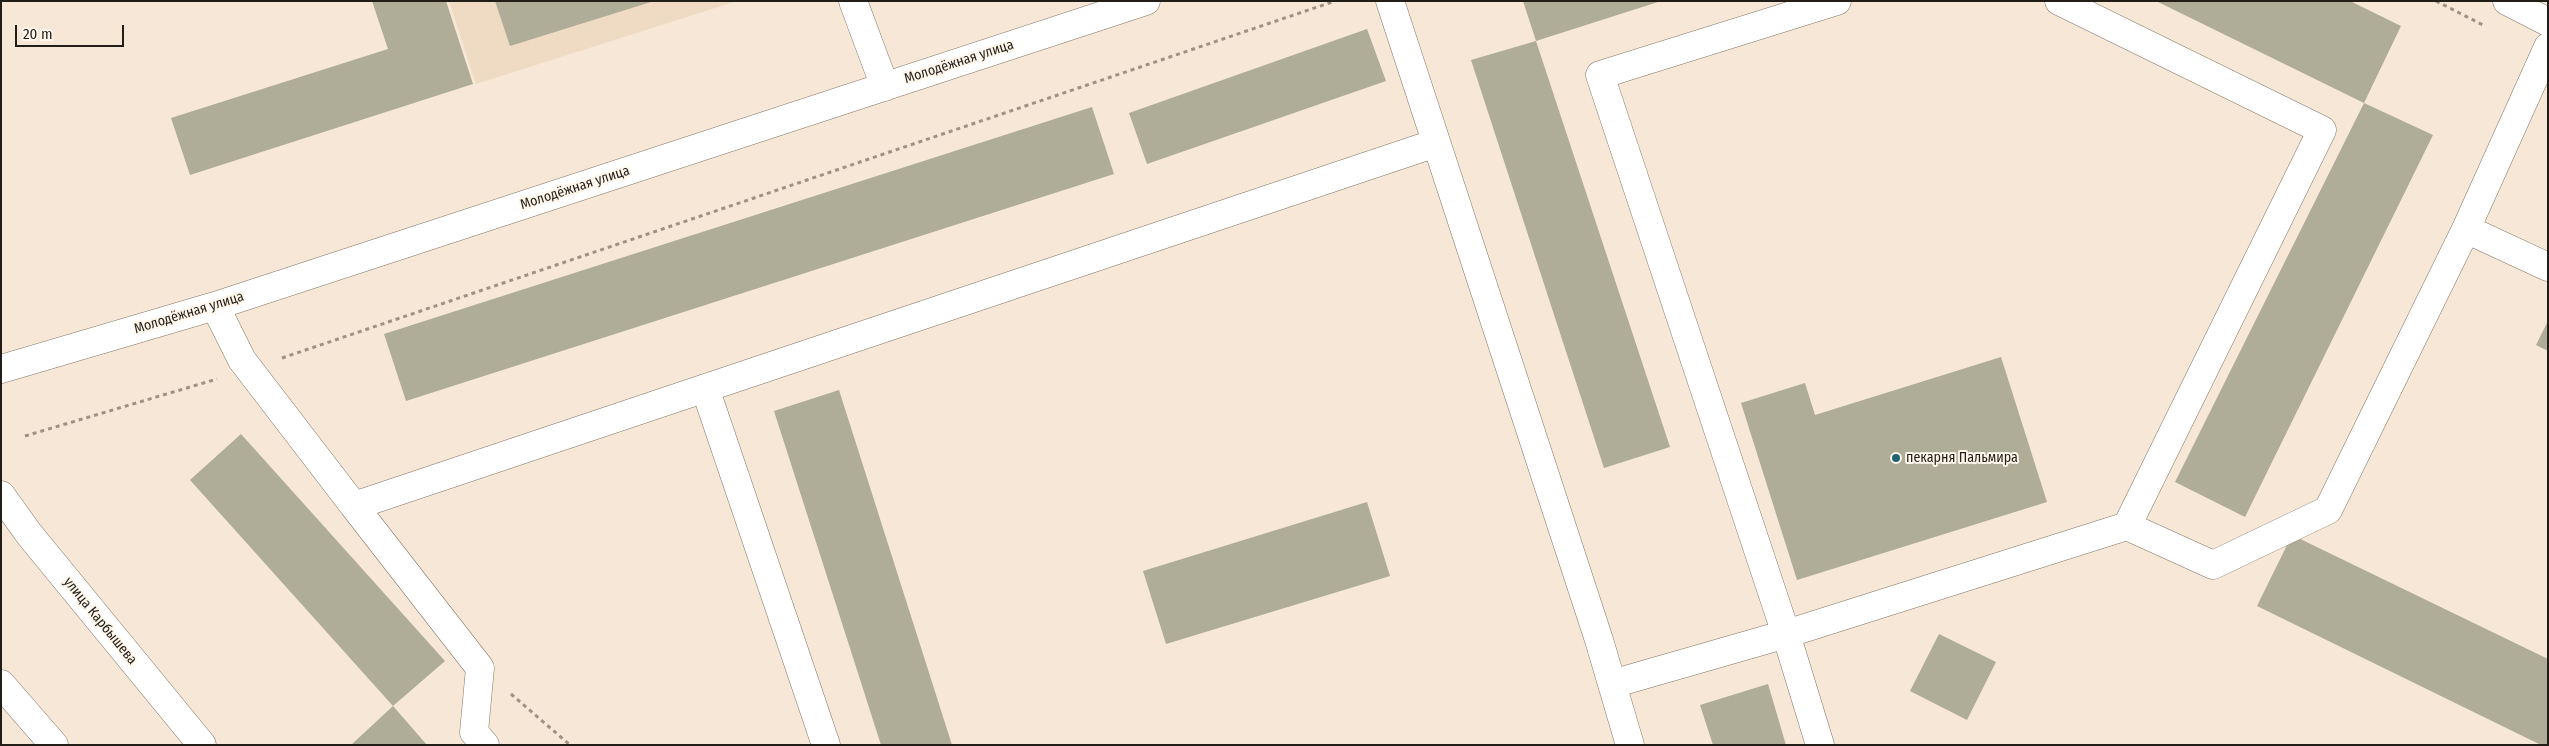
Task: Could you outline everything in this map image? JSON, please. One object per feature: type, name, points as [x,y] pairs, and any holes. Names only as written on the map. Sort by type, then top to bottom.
[{"type":"street","points":[[853,1],[885,87]]},
{"type":"street","name":"Молодёжная улица","points":[[1,369],[215,306],[1146,1]]},
{"type":"street","points":[[1390,1],[1612,684],[1630,745]]},
{"type":"street","points":[[1820,745],[1786,634],[1600,75],[1837,1]]},
{"type":"street","points":[[2059,1],[2322,130],[2127,526]]},
{"type":"street","points":[[2508,1],[2548,22]]},
{"type":"street","points":[[1612,684],[1786,634],[2127,526],[2213,565],[2328,510],[2466,229],[2548,47]]},
{"type":"street","points":[[354,506],[1436,144]]},
{"type":"street","points":[[2466,229],[2548,267]]},
{"type":"street","points":[[215,306],[249,370],[480,668],[474,732],[485,745]]},
{"type":"street","points":[[705,388],[826,745]]},
{"type":"street","name":"улица Карбышева","points":[[1,495],[29,534],[202,745]]},
{"type":"street","points":[[1,684],[54,745]]},
{"type":"path","points":[[25,436],[249,370],[1335,1]]},
{"type":"path","points":[[480,668],[570,745]]},
{"type":"shaded area","points":[[449,1],[737,1],[476,84]]},
{"type":"building","points":[[372,1],[446,1],[473,84],[190,175],[171,118],[388,49]]},
{"type":"building","points":[[495,1],[651,1],[651,2],[510,46]]},
{"type":"building","points":[[1523,1],[1658,1],[1658,2],[1536,41]]},
{"type":"building","points":[[2156,1],[2350,1],[2401,26],[2364,103]]},
{"type":"building","points":[[1367,29],[1386,81],[1147,164],[1129,113]]},
{"type":"building","points":[[1536,41],[1670,447],[1604,468],[1471,60]]},
{"type":"building","points":[[2364,103],[2433,135],[2245,517],[2175,482]]},
{"type":"building","points":[[1092,107],[1114,174],[406,401],[384,334]]},
{"type":"building","points":[[2548,321],[2548,351],[2536,345]]},
{"type":"building","name":"пекарня Пальмира","points":[[2001,357],[2047,502],[1797,580],[1741,403],[1805,383],[1815,415]]},
{"type":"building","points":[[839,390],[952,745],[881,745],[774,411]]},
{"type":"building","points":[[241,434],[445,661],[393,706],[190,480]]},
{"type":"building","points":[[1367,502],[1390,576],[1166,644],[1143,571]]},
{"type":"building","points":[[2292,535],[2548,659],[2548,745],[2541,745],[2257,606]]},
{"type":"building","points":[[1939,634],[1996,662],[1967,720],[1910,691]]},
{"type":"building","points":[[1768,684],[1786,745],[1713,745],[1700,705]]},
{"type":"building","points":[[393,706],[427,745],[351,745]]},
{"type":"place","name":"пекарня Пальмира","points":[[1896,458]]}]
